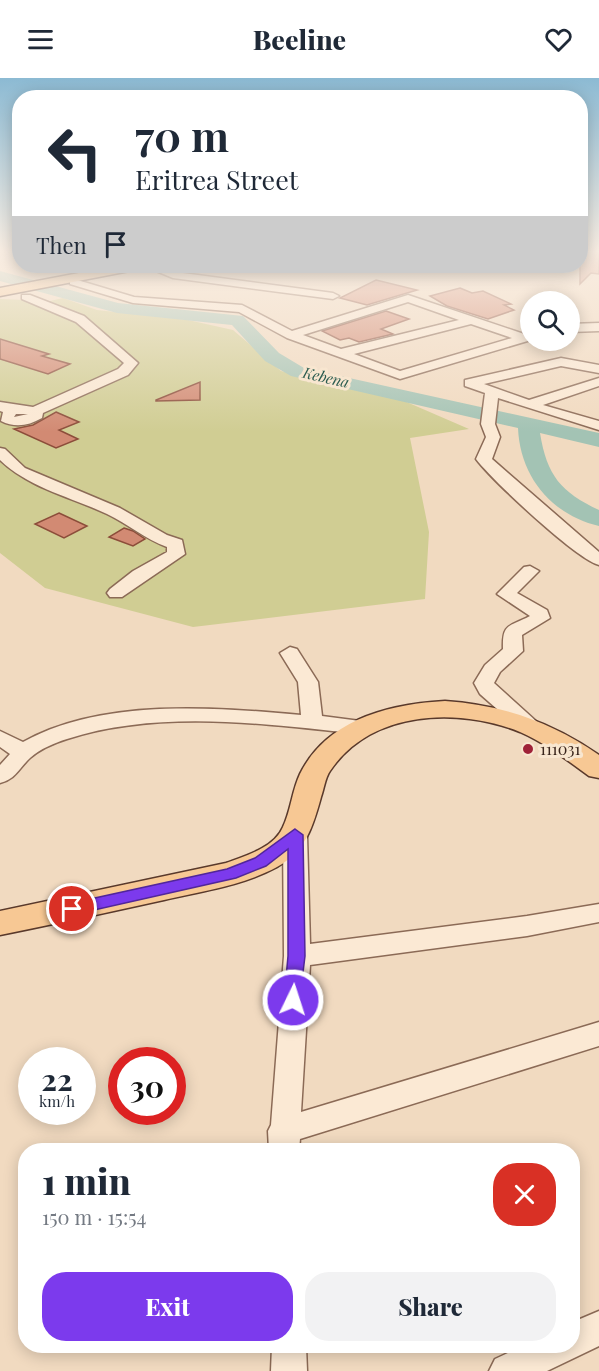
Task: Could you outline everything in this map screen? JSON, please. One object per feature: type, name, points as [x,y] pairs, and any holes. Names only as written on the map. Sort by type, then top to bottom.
[{"type":"main road","points":[[0,923],[230,874],[261,862],[295,835],[319,766],[361,727],[381,718],[439,709],[468,709],[529,726],[562,743],[599,769]]},
{"type":"street","points":[[4,414],[24,408],[35,411],[123,372],[131,363],[80,319],[59,311]]},
{"type":"street","points":[[246,311],[291,335],[404,375],[520,339]]},
{"type":"street","points":[[291,335],[366,311]]},
{"type":"street","points":[[447,311],[520,335]]},
{"type":"street","points":[[341,353],[473,320]]},
{"type":"street","points":[[580,328],[599,327]]},
{"type":"street","points":[[599,369],[561,362],[470,383],[492,398],[529,405],[599,426]]},
{"type":"street","points":[[529,405],[599,382]]},
{"type":"street","points":[[492,398],[488,424],[493,437],[484,459],[494,471],[578,545],[599,560]]},
{"type":"street","points":[[0,452],[20,471],[114,511],[136,526],[176,544],[176,554],[139,575],[116,593]]},
{"type":"street","points":[[136,526],[158,527]]},
{"type":"street","points":[[529,726],[487,690],[484,683],[492,669],[513,651],[512,633],[541,618],[540,614],[506,594],[530,571]]},
{"type":"street","points":[[290,653],[308,682],[312,722]]},
{"type":"street","points":[[0,776],[16,765],[23,752],[56,735],[90,724],[156,717],[312,722],[361,727]]},
{"type":"street","points":[[0,738],[23,752]]},
{"type":"street","points":[[295,835],[297,956],[284,1141],[599,1034]]},
{"type":"street","points":[[297,956],[599,913]]},
{"type":"street","points":[[580,1337],[599,1328]]},
{"type":"street","points":[[288,1371],[289,1353]]},
{"type":"street","points":[[507,1371],[547,1353]]},
{"type":"shaded area","points":[[0,311],[109,311],[188,320],[233,330],[281,371],[402,400],[469,429],[410,438],[429,532],[425,599],[193,627],[45,588],[0,553]]},
{"type":"building","points":[[385,311],[409,319],[381,329],[393,334],[359,342],[349,338],[340,340],[322,331]]},
{"type":"building","points":[[464,311],[510,311],[488,319]]},
{"type":"building","points":[[0,339],[49,354],[42,356],[70,364],[48,374],[0,359]]},
{"type":"building","points":[[200,382],[200,400],[156,401],[156,400]]},
{"type":"building","points":[[56,412],[79,422],[59,430],[78,439],[56,448],[14,429],[33,425]]},
{"type":"building","points":[[59,513],[87,526],[64,538],[35,524]]},
{"type":"building","points":[[124,528],[145,539],[133,546],[109,537]]},
{"type":"waterway","name":"Kebena","points":[[150,311],[237,320],[272,357],[298,372],[529,424]]},
{"type":"waterway","points":[[529,424],[599,440]]},
{"type":"waterway","points":[[529,424],[533,453],[550,489],[566,503],[599,519]]},
{"type":"place","name":"111031","points":[[528,749]]},
{"type":"route","points":[[72,909],[230,874],[261,862],[282,848],[295,835],[297,956],[293,1000]]}]
